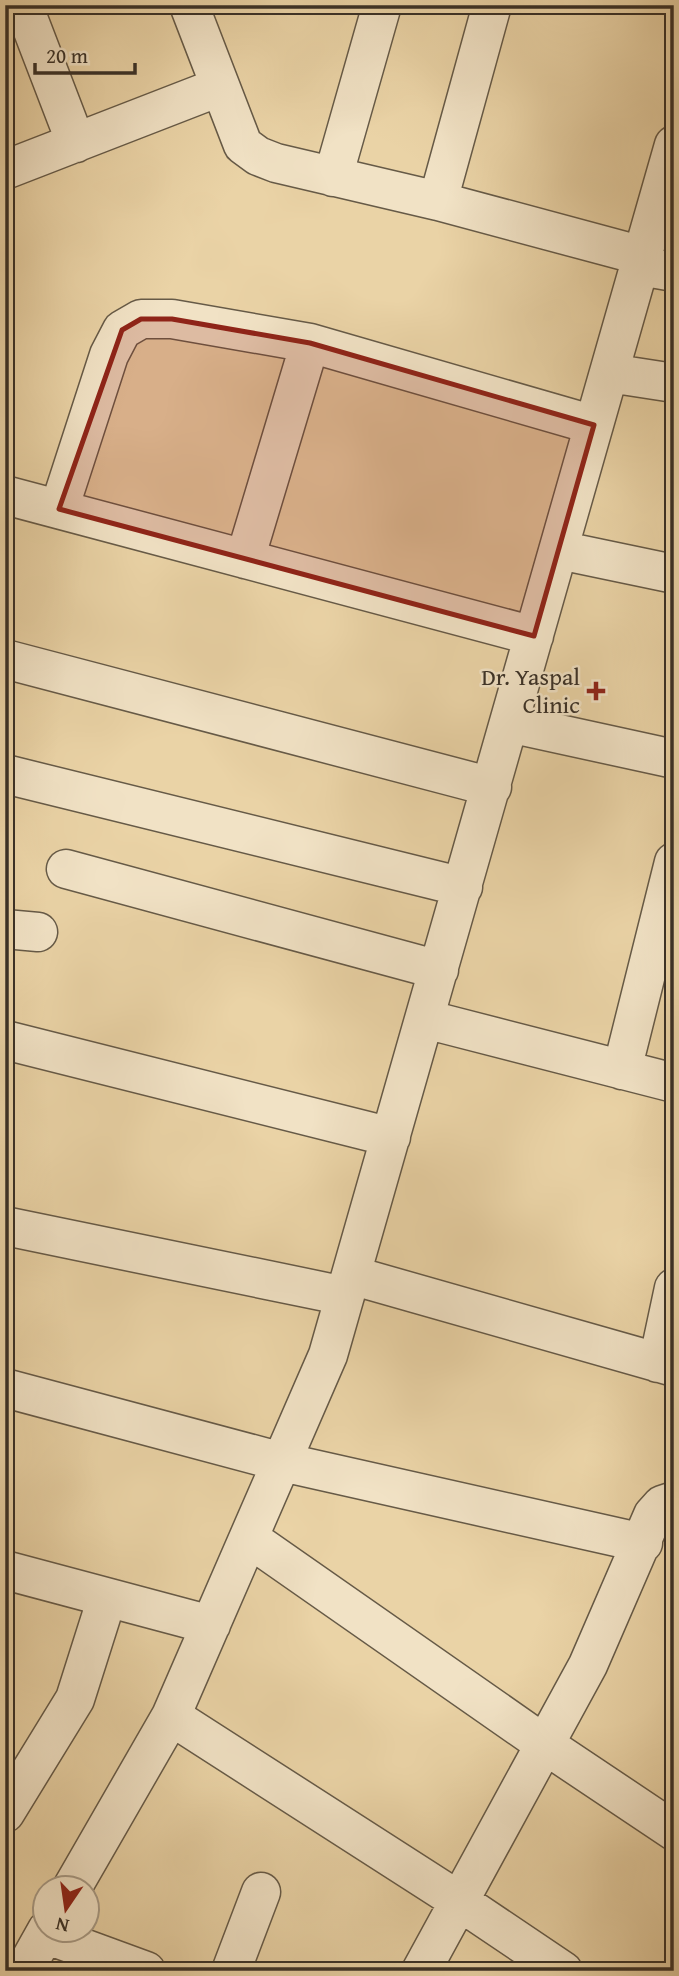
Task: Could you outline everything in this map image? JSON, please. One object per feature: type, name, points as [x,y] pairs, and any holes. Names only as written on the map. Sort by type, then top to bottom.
[{"type":"street","points":[[23,5],[76,143]]},
{"type":"street","points":[[189,5],[243,145],[258,156],[276,163],[438,201],[652,265]]},
{"type":"street","points":[[333,177],[382,5]]},
{"type":"street","points":[[438,201],[492,5]]},
{"type":"street","points":[[5,170],[219,87]]},
{"type":"street","points":[[80,1874],[172,1716],[328,1355],[609,373],[652,265],[673,151]]},
{"type":"street","points":[[60,509],[109,355],[121,330],[141,318],[172,319],[310,343],[594,425]]},
{"type":"street","points":[[245,559],[310,343]]},
{"type":"street","points":[[609,373],[674,383]]},
{"type":"street","points":[[5,495],[534,636]]},
{"type":"street","points":[[559,550],[674,574]]},
{"type":"street","points":[[5,659],[492,787]]},
{"type":"street","points":[[509,723],[674,759]]},
{"type":"street","points":[[5,774],[463,887]]},
{"type":"street","points":[[622,1070],[674,862]]},
{"type":"street","points":[[66,869],[439,970]]},
{"type":"street","points":[[425,1019],[674,1083]]},
{"type":"street","points":[[5,1040],[391,1137]]},
{"type":"street","points":[[5,1226],[348,1285],[492,1313],[666,1365],[674,1289]]},
{"type":"street","points":[[5,1388],[282,1462],[643,1543]]},
{"type":"street","points":[[421,1971],[588,1665],[653,1515],[662,1505],[674,1501]]},
{"type":"street","points":[[249,1538],[544,1744],[674,1831]]},
{"type":"street","points":[[5,1570],[211,1625]]},
{"type":"street","points":[[5,1813],[75,1699],[107,1598]]},
{"type":"street","points":[[172,1716],[564,1971]]},
{"type":"street","points":[[231,1971],[261,1892]]},
{"type":"street","points":[[24,1971],[39,1944]]},
{"type":"street","points":[[77,1944],[146,1971]]},
{"type":"highlighted area","points":[[141,319],[172,319],[310,343],[594,425],[534,636],[59,509],[122,330]]},
{"type":"place","name":"Dr. Yaspal Clinic","points":[[596,691]]}]
